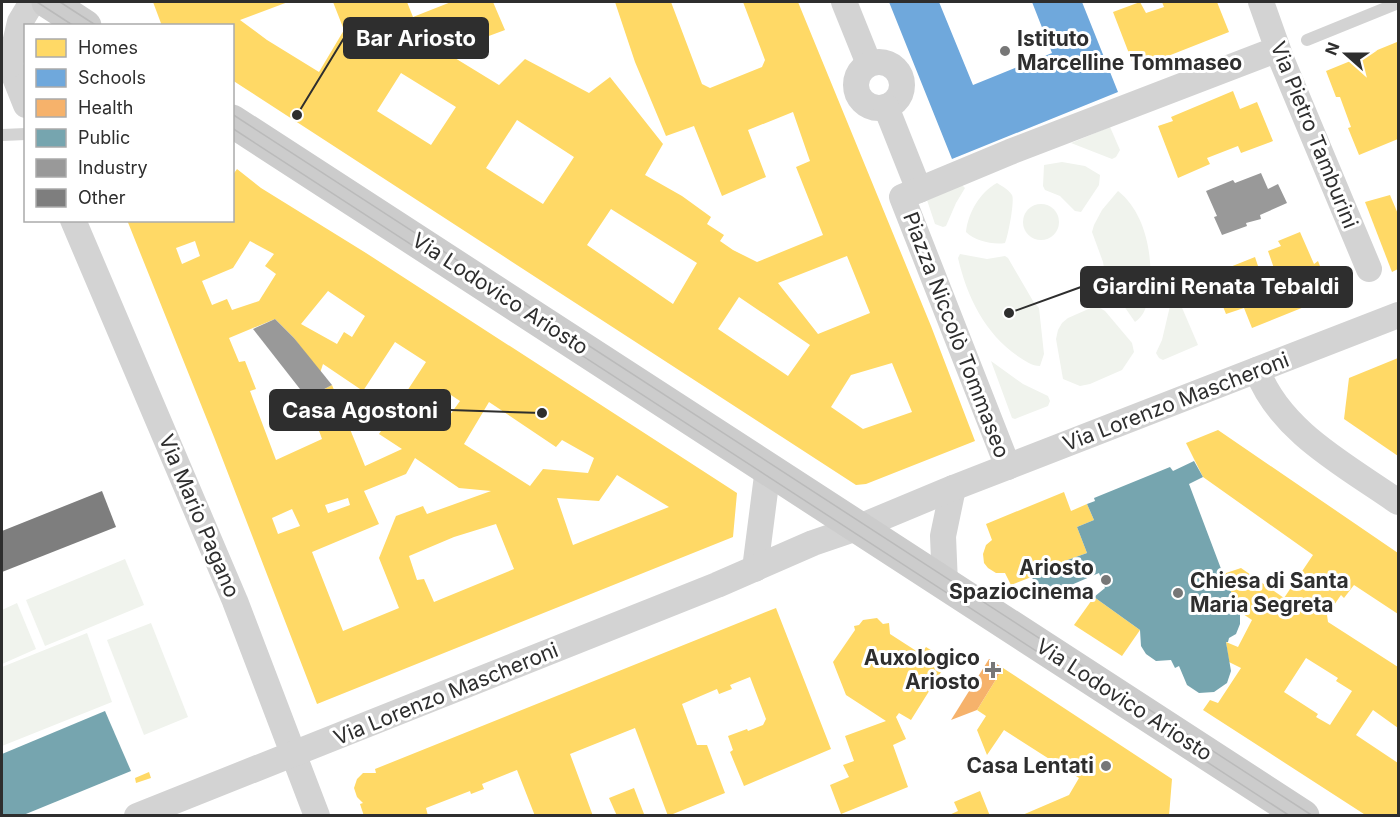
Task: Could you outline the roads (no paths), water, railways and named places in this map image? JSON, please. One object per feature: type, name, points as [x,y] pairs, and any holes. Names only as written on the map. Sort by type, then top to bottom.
[{"type":"main road","points":[[48,2],[82,24]]},
{"type":"main road","name":"Via Lodovico Ariosto","points":[[234,122],[768,468],[1292,813]]},
{"type":"street","points":[[24,100],[6,55],[20,22],[48,2]]},
{"type":"street","points":[[844,2],[869,64],[885,63],[897,72],[901,79],[900,94],[886,107],[919,190]]},
{"type":"street","name":"Via Pietro Tamburini","points":[[1261,2],[1282,61],[1369,269]]},
{"type":"street","name":"Piazza Niccolò Tommaseo","points":[[1008,467],[903,197],[1010,152],[1265,54]]},
{"type":"street","name":"Via Mario Pagano","points":[[74,222],[235,601],[317,816]]},
{"type":"street","name":"Via Lorenzo Mascheroni","points":[[137,816],[755,569],[813,543],[857,528],[953,488],[1398,315]]},
{"type":"street","points":[[1257,370],[1263,385],[1281,410],[1315,444],[1398,502]]},
{"type":"street","points":[[755,569],[768,468]]},
{"type":"street","points":[[945,584],[943,536],[953,488]]},
{"type":"lane","points":[[1306,40],[1398,3]]},
{"type":"lane","points":[[2,135],[24,134]]},
{"type":"tram line","points":[[37,2],[71,24]]},
{"type":"tram line","points":[[60,2],[94,24]]},
{"type":"tram line","points":[[234,115],[1313,816]]},
{"type":"tram line","points":[[234,129],[1290,816]]},
{"type":"place","name":"Istituto Marcelline Tommaseo","points":[[1005,51]]},
{"type":"place","name":"Bar Ariosto","points":[[297,115]]},
{"type":"place","name":"Giardini Renata Tebaldi","points":[[1009,313]]},
{"type":"place","name":"Casa Agostoni","points":[[542,413]]},
{"type":"place","name":"Ariosto Spaziocinema","points":[[1106,580]]},
{"type":"place","name":"Chiesa di Santa Maria Segreta","points":[[1178,593]]},
{"type":"place","name":"Auxologico Ariosto","points":[[993,670]]},
{"type":"place","name":"Casa Lentati","points":[[1106,766]]}]
